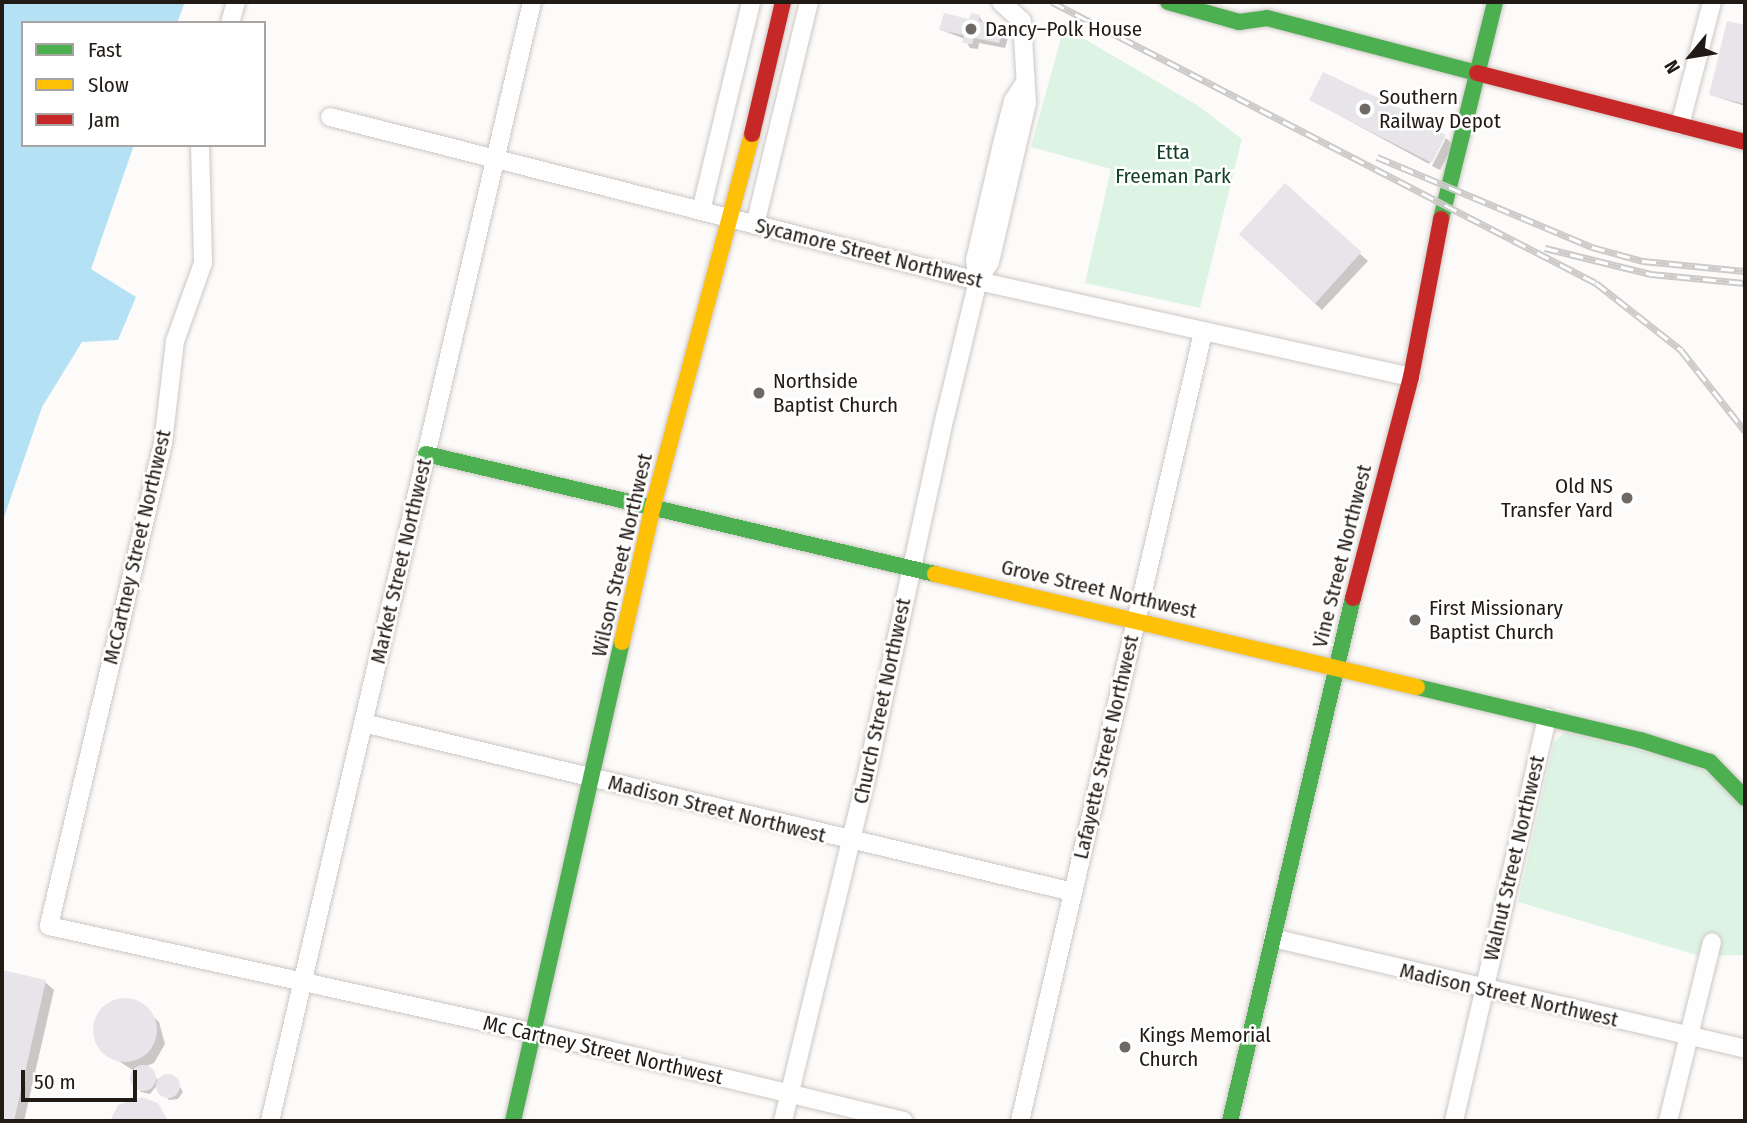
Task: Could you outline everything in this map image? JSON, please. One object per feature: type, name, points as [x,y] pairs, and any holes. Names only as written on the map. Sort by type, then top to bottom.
[{"type":"main road","name":"Wilson Street Northwest","points":[[513,1121],[653,506],[732,219],[783,2]]},
{"type":"main road","points":[[1168,2],[1239,22],[1269,10]]},
{"type":"main road","points":[[1248,2],[1477,76],[1745,142]]},
{"type":"main road","name":"Vine Street Northwest","points":[[1230,1121],[1335,667],[1411,377],[1447,188],[1495,2]]},
{"type":"main road","name":"Grove Street Northwest","points":[[426,454],[910,568],[1136,618],[1694,754],[1725,774],[1745,798]]},
{"type":"street","points":[[231,21],[236,2]]},
{"type":"street","name":"Market Street Northwest","points":[[270,1121],[532,2]]},
{"type":"street","points":[[701,211],[751,2]]},
{"type":"street","points":[[755,225],[809,2]]},
{"type":"street","name":"Church Street Northwest","points":[[783,1121],[978,281],[993,249],[1027,103],[1022,21],[1001,2]]},
{"type":"street","points":[[1680,125],[1712,2]]},
{"type":"street","name":"Sycamore Street Northwest","points":[[330,117],[978,281],[1411,377]]},
{"type":"street","name":"McCartney Street Northwest","points":[[72,929],[49,926],[163,443],[175,341],[203,263],[200,147]]},
{"type":"street","name":"Lafayette Street Northwest","points":[[1020,1121],[1203,332]]},
{"type":"street","name":"Walnut Street Northwest","points":[[1454,1121],[1547,718]]},
{"type":"street","name":"Madison Street Northwest","points":[[363,723],[1073,892]]},
{"type":"street","name":"Mc Cartney Street Northwest","points":[[72,929],[533,1032],[903,1121]]},
{"type":"street","name":"Madison Street Northwest","points":[[1273,938],[1745,1049]]},
{"type":"street","points":[[1668,1121],[1712,942]]},
{"type":"green space","name":"Etta Freeman Park","points":[[1064,27],[1197,105],[1242,139],[1200,308],[1085,283],[1111,169],[1031,147]]},
{"type":"green space","points":[[1565,732],[1687,762],[1723,781],[1745,812],[1745,955],[1700,956],[1518,902],[1554,742]]},
{"type":"water","points":[[2,2],[185,2],[178,21],[21,21],[21,147],[133,147],[91,269],[136,297],[118,340],[82,342],[42,407],[2,523]]},
{"type":"building","name":"Dancy–Polk House","points":[[944,13],[969,19],[971,13],[980,15],[979,21],[1003,28],[999,43],[974,38],[972,44],[962,43],[964,35],[939,30]]},
{"type":"building","points":[[1727,21],[1745,25],[1745,104],[1709,95]]},
{"type":"building","name":"Southern Railway Depot","points":[[1323,72],[1421,118],[1419,122],[1446,135],[1432,163],[1309,100]]},
{"type":"building","points":[[1285,183],[1362,252],[1315,303],[1239,234]]},
{"type":"building","points":[[2,970],[46,980],[14,1121],[2,1121]]},
{"type":"building","points":[[119,998],[131,998],[148,1007],[155,1018],[155,1042],[148,1053],[131,1062],[119,1062],[107,1057],[98,1048],[93,1036],[93,1024],[98,1012],[107,1003]]},
{"type":"building","points":[[143,1065],[152,1069],[156,1078],[152,1087],[143,1091],[134,1087],[130,1078],[134,1069]]},
{"type":"building","points":[[168,1074],[179,1081],[180,1086],[173,1097],[168,1098],[157,1091],[156,1086],[163,1075]]},
{"type":"building","points":[[142,1097],[158,1103],[168,1121],[110,1121],[118,1105]]},
{"type":"railway","points":[[1052,2],[1596,283],[1681,350],[1745,431]]},
{"type":"railway","points":[[1377,157],[1592,247],[1643,261],[1745,271]]},
{"type":"railway","points":[[1545,248],[1651,274],[1745,283]]},
{"type":"traffic: fast","points":[[1168,2],[1239,22],[1267,18],[1477,73]]},
{"type":"traffic: fast","points":[[1441,219],[1495,2]]},
{"type":"traffic: fast","points":[[426,454],[935,574]]},
{"type":"traffic: fast","points":[[1230,1121],[1353,598]]},
{"type":"traffic: fast","points":[[513,1121],[622,642]]},
{"type":"traffic: fast","points":[[1417,687],[1640,740],[1710,762],[1745,798]]},
{"type":"traffic: slow","points":[[622,642],[653,506],[752,134]]},
{"type":"traffic: slow","points":[[935,574],[1417,687]]},
{"type":"traffic: jam","points":[[752,134],[783,2]]},
{"type":"traffic: jam","points":[[1477,73],[1745,142]]},
{"type":"traffic: jam","points":[[1353,598],[1411,377],[1441,219]]},
{"type":"place","name":"Dancy–Polk House","points":[[971,29]]},
{"type":"place","name":"Southern Railway Depot","points":[[1365,109]]},
{"type":"place","name":"Northside Baptist Church","points":[[759,393]]},
{"type":"place","name":"Old NS Transfer Yard","points":[[1627,498]]},
{"type":"place","name":"First Missionary Baptist Church","points":[[1415,620]]},
{"type":"place","name":"Kings Memorial Church","points":[[1125,1047]]}]
